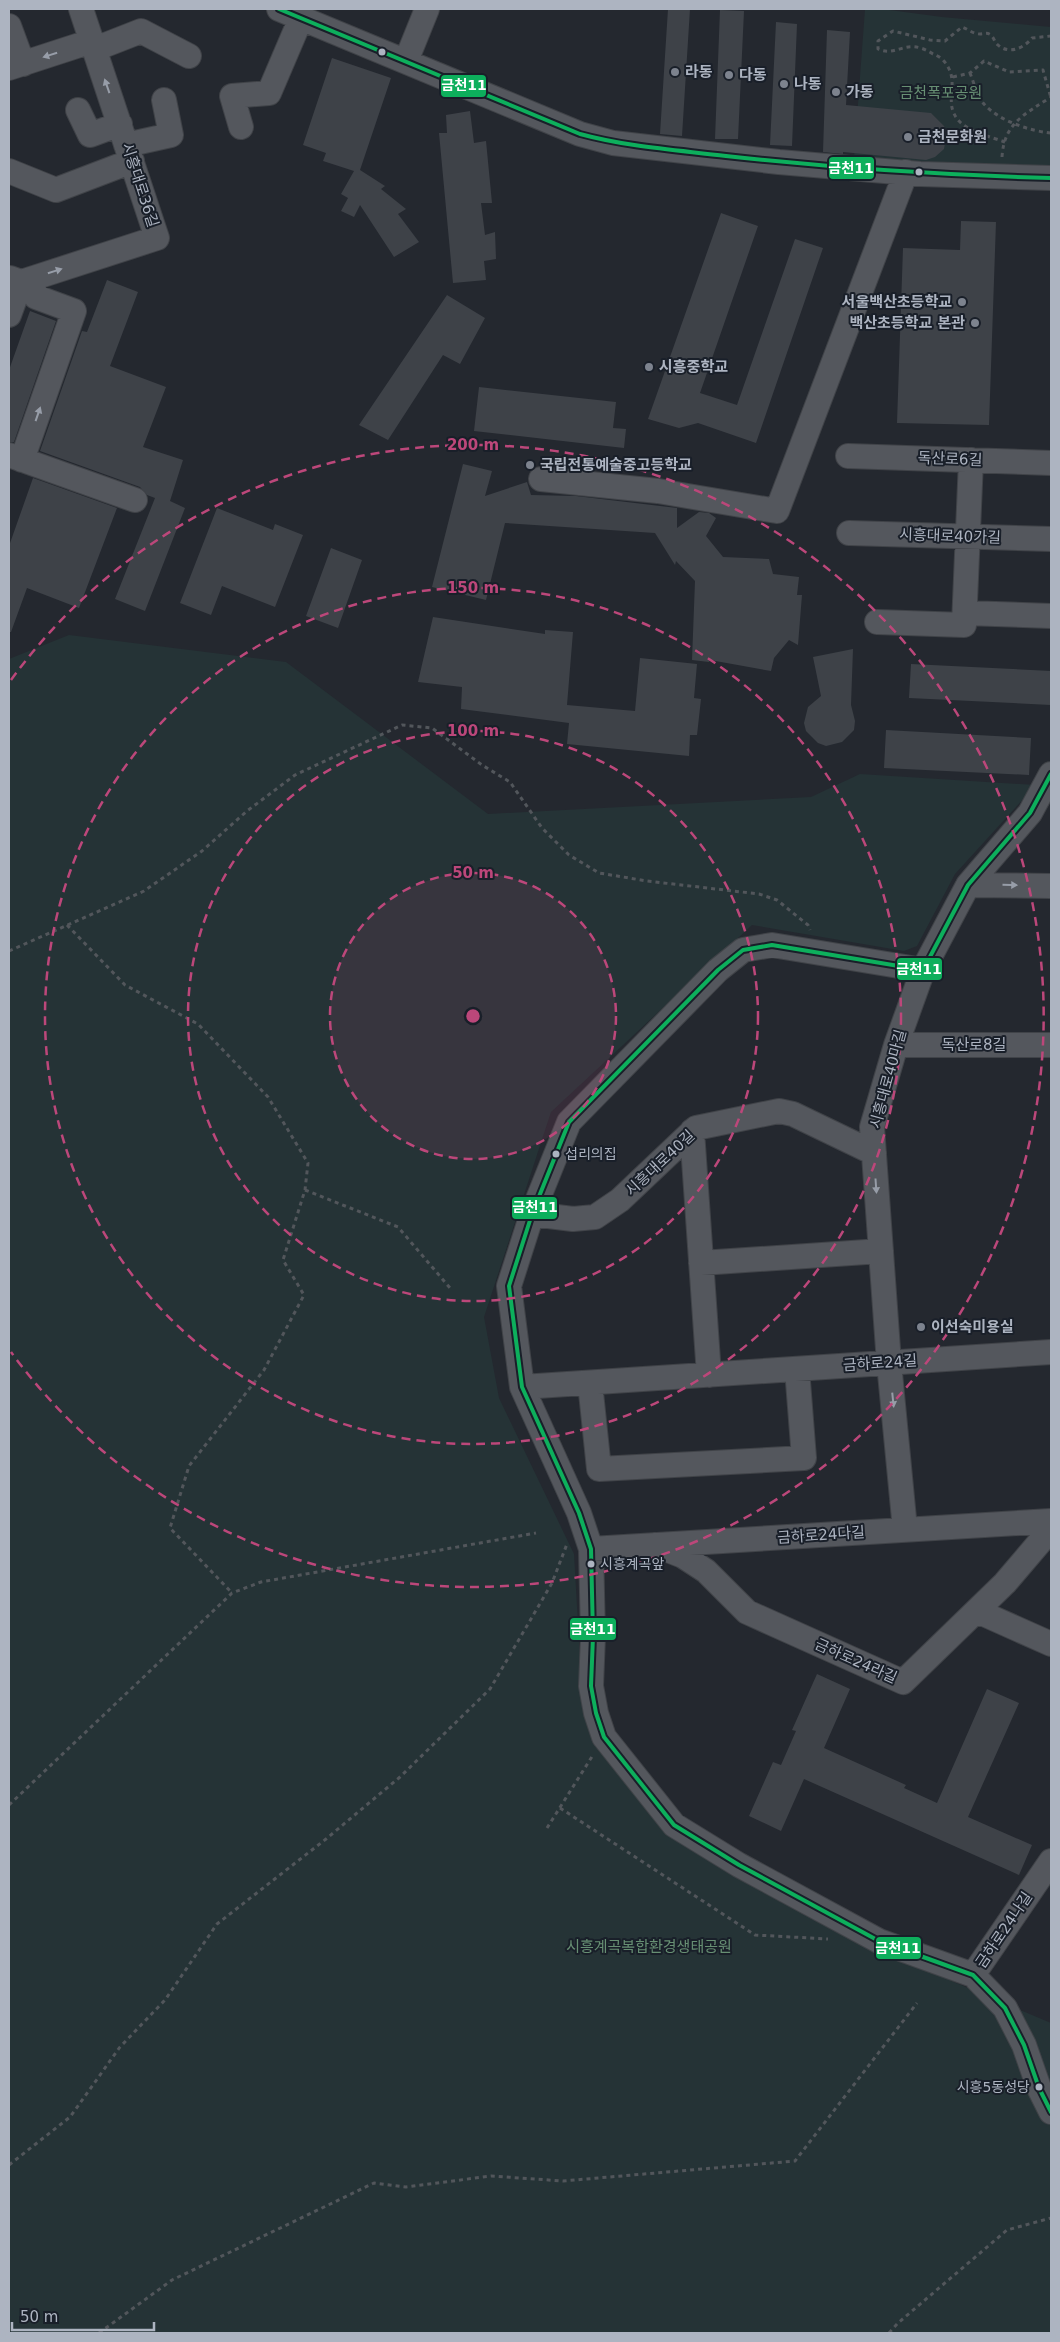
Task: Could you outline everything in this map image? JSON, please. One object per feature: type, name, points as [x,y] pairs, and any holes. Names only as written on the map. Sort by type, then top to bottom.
[{"type":"street","name":"시흥대로36길","points":[[17,281],[157,238],[81,9]]},
{"type":"street","points":[[279,9],[308,13],[329,29],[580,134],[613,143],[778,162],[906,172],[1051,178]]},
{"type":"street","points":[[406,61],[427,9]]},
{"type":"street","points":[[240,127],[232,96],[269,93],[308,13]]},
{"type":"street","points":[[9,26],[16,66],[142,31],[189,56]]},
{"type":"street","points":[[78,110],[90,135],[126,143],[171,135],[164,100]]},
{"type":"street","points":[[9,171],[56,190],[126,143]]},
{"type":"street","points":[[541,480],[658,492],[777,511],[906,172]]},
{"type":"street","points":[[9,315],[17,281],[36,298],[74,311],[15,457],[135,500]]},
{"type":"street","name":"독산로6길","points":[[848,456],[1051,463]]},
{"type":"street","points":[[877,622],[964,625],[971,460]]},
{"type":"street","name":"시흥대로40가길","points":[[849,533],[1051,539]]},
{"type":"street","points":[[965,613],[1051,616]]},
{"type":"street","points":[[1051,774],[1030,813],[968,885],[923,970],[772,944],[743,950],[718,970],[570,1122],[532,1214],[508,1286],[522,1387],[578,1513],[591,1549],[594,1636],[591,1686],[596,1713],[604,1738],[674,1825],[739,1865],[879,1941],[974,1975],[1006,2008],[1024,2045],[1039,2088],[1051,2112]]},
{"type":"street","points":[[968,885],[1051,886]]},
{"type":"street","name":"시흥대로40마길","points":[[905,1530],[889,1363],[872,1127],[896,1045],[923,970]]},
{"type":"street","name":"독산로8길","points":[[896,1045],[1051,1045]]},
{"type":"street","name":"시흥대로40길","points":[[532,1214],[573,1219],[595,1217],[620,1200],[696,1128],[778,1111],[793,1114],[874,1153]]},
{"type":"street","points":[[692,1131],[709,1375]]},
{"type":"street","points":[[701,1263],[881,1251]]},
{"type":"street","name":"금하로24길","points":[[522,1387],[1051,1352]]},
{"type":"street","points":[[590,1383],[599,1469],[804,1458],[797,1369]]},
{"type":"street","name":"금하로24다길","points":[[591,1549],[1051,1521]]},
{"type":"street","name":"금하로24라길","points":[[655,1545],[683,1556],[706,1571],[747,1612],[903,1682],[1005,1584],[1051,1529]]},
{"type":"street","points":[[977,1611],[1051,1644]]},
{"type":"street","name":"금하로24나길","points":[[974,1975],[1051,1861]]},
{"type":"path","points":[[1005,142],[973,130],[960,122],[952,109],[953,77],[942,60],[925,48],[915,46],[888,52],[878,49],[878,41],[893,31],[930,40],[945,41],[962,27],[979,35],[986,33],[992,36],[998,46],[1007,50],[1015,50],[1028,44],[1032,38],[1051,36]]},
{"type":"path","points":[[953,77],[970,73],[984,61],[1009,72],[1043,70],[1051,98],[1014,122],[1007,133],[1002,161]]},
{"type":"path","points":[[970,73],[979,96],[985,105],[1014,122],[1051,133]]},
{"type":"path","points":[[9,951],[144,891],[202,851],[246,811],[295,774],[402,725],[432,728],[482,765],[510,782],[542,828],[569,855],[599,873],[647,881],[759,894],[776,900],[808,925],[820,952]]},
{"type":"path","points":[[67,925],[125,985],[198,1024],[268,1097],[308,1162],[305,1190],[284,1260],[304,1294],[264,1370],[189,1466],[170,1528],[232,1593]]},
{"type":"path","points":[[305,1190],[398,1227],[450,1288]]},
{"type":"path","points":[[9,2165],[70,2117],[120,2047],[164,2000],[217,1924],[326,1839],[400,1777],[490,1689],[552,1583],[578,1513]]},
{"type":"path","points":[[9,1805],[232,1593],[261,1582],[536,1532]]},
{"type":"path","points":[[547,1828],[604,1738]]},
{"type":"path","points":[[560,1808],[755,1935],[834,1939]]},
{"type":"path","points":[[99,2333],[172,2280],[374,2183],[406,2187],[492,2176],[563,2181],[795,2161],[917,2003]]},
{"type":"path","points":[[889,2333],[898,2323],[1007,2230],[1051,2218]]},
{"type":"green space","name":"금천폭포공원","points":[[865,9],[882,9],[942,17],[1051,27],[1051,172],[854,158]]},
{"type":"green space","name":"시흥계곡복합환경생태공원","points":[[69,635],[286,662],[488,814],[811,797],[860,774],[1036,785],[955,874],[917,946],[904,951],[752,925],[551,1112],[484,1317],[499,1398],[574,1554],[582,1695],[669,1836],[871,1947],[1051,2023],[1051,2333],[9,2333],[9,659]]},
{"type":"building","name":"라동","points":[[668,9],[690,9],[682,136],[660,134]]},
{"type":"building","name":"다동","points":[[720,10],[744,11],[738,139],[715,139]]},
{"type":"building","name":"나동","points":[[776,22],[797,24],[792,146],[770,145]]},
{"type":"building","points":[[827,30],[850,32],[846,105],[931,113],[944,126],[947,132],[944,149],[935,157],[926,160],[843,152],[843,154],[823,152]]},
{"type":"building","points":[[332,58],[391,78],[360,170],[385,186],[381,189],[406,209],[398,214],[419,242],[394,257],[360,205],[354,217],[341,211],[348,198],[341,194],[354,171],[323,161],[326,153],[303,145]]},
{"type":"building","points":[[470,111],[474,143],[486,141],[492,203],[481,203],[485,235],[495,232],[496,259],[484,261],[486,280],[453,283],[439,133],[447,133],[446,115]]},
{"type":"building","points":[[721,213],[758,226],[700,393],[737,405],[795,239],[823,248],[756,443],[698,423],[679,428],[648,419]]},
{"type":"building","points":[[961,221],[996,222],[989,425],[897,423],[903,248],[960,250]]},
{"type":"building","points":[[107,280],[138,292],[110,366],[166,387],[143,447],[183,460],[170,501],[185,508],[145,611],[115,599],[155,498],[147,495],[140,487],[40,451],[82,331],[87,332]]},
{"type":"building","points":[[447,295],[485,318],[460,364],[443,355],[388,440],[359,425]]},
{"type":"building","points":[[30,311],[56,321],[14,442],[9,442],[9,370]]},
{"type":"building","points":[[479,387],[616,402],[613,428],[626,429],[624,448],[474,431]]},
{"type":"building","points":[[463,464],[492,471],[485,496],[527,482],[531,495],[576,496],[677,508],[677,528],[699,512],[709,513],[716,518],[706,536],[723,557],[769,559],[773,574],[799,577],[797,595],[802,595],[798,645],[789,640],[774,658],[771,671],[710,660],[709,662],[692,660],[695,581],[676,561],[675,565],[655,533],[505,523],[486,600],[432,587]]},
{"type":"building","points":[[33,478],[117,508],[79,608],[27,588],[11,632],[9,632],[9,546]]},
{"type":"building","points":[[217,508],[273,530],[275,524],[303,535],[275,607],[222,586],[211,615],[180,603]]},
{"type":"building","points":[[331,548],[362,560],[338,628],[306,616]]},
{"type":"building","points":[[433,617],[545,634],[545,630],[573,632],[567,705],[635,711],[640,658],[697,664],[694,698],[701,699],[697,735],[690,735],[689,756],[567,744],[569,723],[461,709],[462,687],[418,682]]},
{"type":"building","points":[[853,649],[851,705],[855,721],[854,730],[842,742],[826,746],[818,743],[806,731],[804,723],[808,707],[821,696],[813,657]]},
{"type":"building","points":[[911,664],[1051,671],[1051,705],[909,698]]},
{"type":"building","points":[[886,730],[1031,738],[1029,775],[884,768]]},
{"type":"building","points":[[817,1674],[850,1689],[824,1748],[906,1785],[904,1788],[937,1803],[987,1689],[1019,1703],[968,1817],[1032,1845],[1019,1875],[804,1779],[781,1831],[749,1816],[773,1762],[781,1765],[796,1731],[792,1730]]},
{"type":"transit line","name":"금천11","points":[[279,9],[580,134],[616,142],[653,148],[807,164],[929,173],[1051,178]]},
{"type":"transit line","name":"금천11","points":[[1051,774],[1030,813],[968,885],[923,970],[772,945],[743,950],[718,970],[569,1122],[532,1214],[509,1286],[522,1387],[579,1513],[591,1549],[593,1636],[591,1686],[596,1713],[604,1737],[674,1825],[739,1865],[879,1941],[973,1975],[1005,2008],[1024,2045],[1039,2088],[1051,2112]]},
{"type":"place","name":"라동","points":[[675,72]]},
{"type":"place","name":"다동","points":[[729,75]]},
{"type":"place","name":"나동","points":[[784,84]]},
{"type":"place","name":"가동","points":[[836,92]]},
{"type":"place","name":"금천문화원","points":[[908,137]]},
{"type":"place","name":"서울백산초등학교","points":[[962,302]]},
{"type":"place","name":"백산초등학교 본관","points":[[975,323]]},
{"type":"place","name":"시흥중학교","points":[[649,367]]},
{"type":"place","name":"국립전통예술중고등학교","points":[[530,465]]},
{"type":"place","name":"섭리의집","points":[[556,1154]]},
{"type":"place","name":"이선숙미용실","points":[[921,1327]]},
{"type":"place","name":"시흥계곡앞","points":[[591,1564]]},
{"type":"place","name":"시흥5동성당","points":[[1039,2087]]}]
